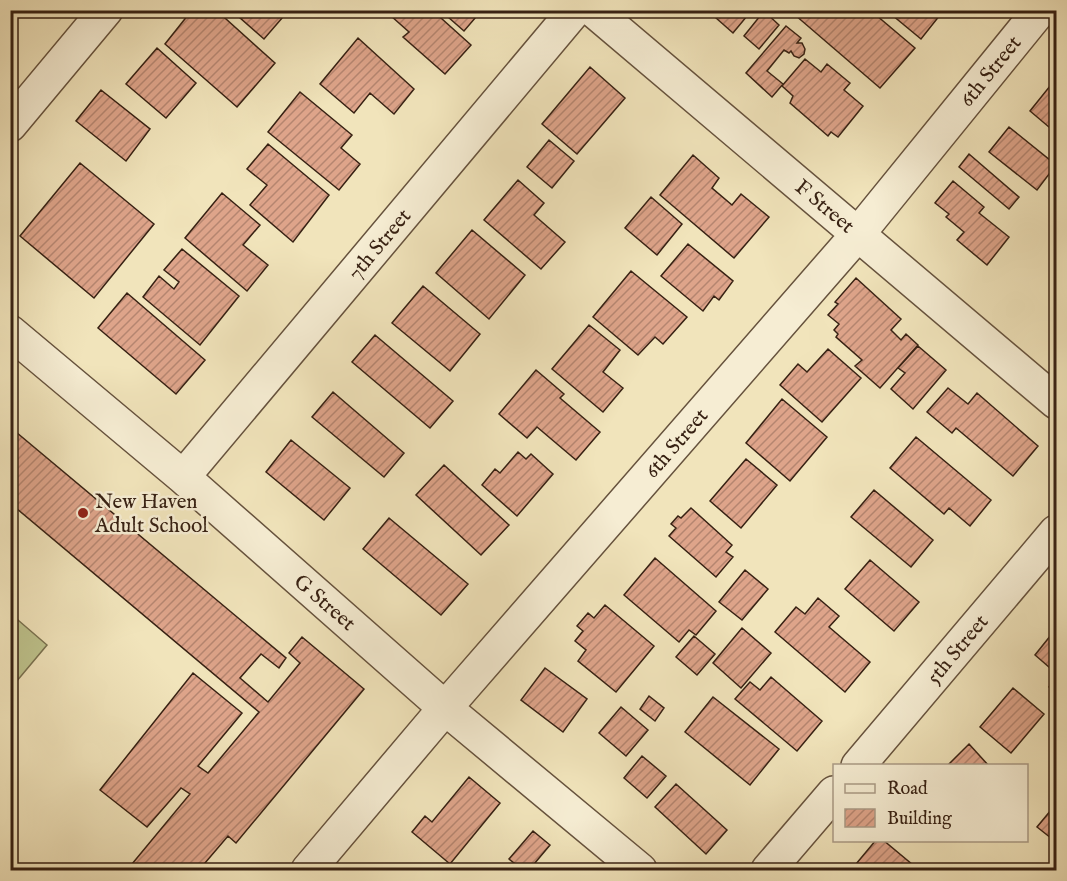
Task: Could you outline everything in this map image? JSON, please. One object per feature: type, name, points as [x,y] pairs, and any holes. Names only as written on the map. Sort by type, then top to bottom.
[{"type":"street","points":[[10,125],[106,10]]},
{"type":"street","name":"7th Street","points":[[183,477],[575,10]]},
{"type":"street","name":"F Street","points":[[593,10],[1056,402]]},
{"type":"street","name":"6th Street","points":[[308,870],[858,234],[1040,10]]},
{"type":"street","name":"G Street","points":[[10,332],[183,477],[446,708],[640,870]]},
{"type":"street","name":"5th Street","points":[[859,764],[1056,532]]},
{"type":"street","points":[[768,870],[833,794]]},
{"type":"green space","points":[[11,614],[47,645],[11,688]]},
{"type":"building","points":[[192,10],[216,10],[275,63],[237,107],[165,44]]},
{"type":"building","points":[[231,10],[289,10],[264,39]]},
{"type":"building","points":[[396,10],[432,10],[471,45],[445,74],[403,37],[409,32],[391,16]]},
{"type":"building","points":[[440,10],[482,10],[464,31]]},
{"type":"building","points":[[707,10],[752,10],[733,33]]},
{"type":"building","points":[[799,10],[870,10],[915,48],[880,88],[795,15]]},
{"type":"building","points":[[886,10],[944,10],[921,39]]},
{"type":"building","points":[[764,11],[779,25],[759,49],[744,36]]},
{"type":"building","points":[[786,26],[801,38],[797,43],[802,43],[805,49],[804,54],[799,58],[791,51],[789,53],[784,50],[767,71],[783,84],[772,97],[746,73]]},
{"type":"building","points":[[358,38],[414,89],[394,114],[370,93],[354,113],[320,84]]},
{"type":"building","points":[[157,48],[196,83],[166,118],[126,84]]},
{"type":"building","points":[[805,59],[821,72],[827,64],[850,83],[844,90],[863,106],[838,137],[831,132],[828,136],[790,103],[793,96],[782,86]]},
{"type":"building","points":[[590,67],[625,98],[577,154],[542,124]]},
{"type":"building","points":[[1050,86],[1056,92],[1056,133],[1030,111]]},
{"type":"building","points":[[101,90],[150,129],[126,161],[76,121]]},
{"type":"building","points":[[300,92],[352,135],[341,148],[360,164],[339,190],[268,132]]},
{"type":"building","points":[[1009,127],[1056,165],[1037,190],[989,152]]},
{"type":"building","points":[[549,140],[574,161],[552,188],[527,167]]},
{"type":"building","points":[[268,144],[329,195],[293,242],[250,205],[267,185],[247,169]]},
{"type":"building","points":[[969,154],[1019,197],[1009,209],[959,167]]},
{"type":"building","points":[[693,155],[719,178],[712,188],[732,205],[741,194],[769,217],[734,258],[660,195]]},
{"type":"building","points":[[80,163],[154,224],[94,298],[20,236]]},
{"type":"building","points":[[518,180],[544,203],[534,215],[565,242],[541,269],[484,220]]},
{"type":"building","points":[[953,181],[984,207],[979,213],[1009,237],[987,265],[957,240],[964,232],[946,217],[949,214],[935,203]]},
{"type":"building","points":[[222,193],[260,225],[243,245],[268,265],[247,291],[185,238]]},
{"type":"building","points":[[651,197],[682,224],[657,255],[625,228]]},
{"type":"building","points":[[472,230],[525,275],[489,319],[436,273]]},
{"type":"building","points":[[688,244],[733,281],[719,300],[714,296],[703,311],[661,276]]},
{"type":"building","points":[[182,249],[239,296],[200,345],[143,297],[159,276],[174,289],[179,282],[164,270]]},
{"type":"building","points":[[631,271],[687,317],[663,344],[655,337],[638,355],[593,317]]},
{"type":"building","points":[[856,278],[901,319],[891,330],[901,340],[906,334],[918,345],[880,388],[855,366],[862,360],[836,337],[838,334],[834,330],[839,324],[828,315],[838,304],[835,302]]},
{"type":"building","points":[[423,286],[480,334],[450,371],[392,323]]},
{"type":"building","points":[[127,293],[205,360],[176,394],[98,328]]},
{"type":"building","points":[[589,325],[620,350],[603,372],[623,388],[603,412],[552,369]]},
{"type":"building","points":[[375,335],[453,401],[430,428],[352,362]]},
{"type":"building","points":[[918,346],[946,370],[913,409],[891,389],[905,373],[898,368]]},
{"type":"building","points":[[828,349],[861,378],[822,422],[780,385],[798,364],[807,372]]},
{"type":"building","points":[[536,370],[564,394],[560,398],[600,432],[576,460],[537,427],[527,438],[499,414]]},
{"type":"building","points":[[948,388],[968,404],[977,393],[1038,446],[1013,476],[956,428],[952,433],[927,412]]},
{"type":"building","points":[[333,392],[404,453],[384,477],[312,417]]},
{"type":"building","points":[[782,399],[827,437],[790,481],[746,443]]},
{"type":"building","points":[[10,427],[286,658],[279,668],[261,654],[240,678],[268,702],[300,663],[289,653],[302,637],[364,689],[236,843],[228,836],[199,870],[127,870],[190,794],[181,788],[147,827],[100,790],[193,673],[242,713],[198,766],[208,773],[259,712],[10,503]]},
{"type":"building","points":[[916,437],[991,500],[970,526],[949,508],[944,514],[890,468]]},
{"type":"building","points":[[291,440],[350,488],[324,520],[266,472]]},
{"type":"building","points":[[518,452],[526,459],[531,454],[553,474],[517,516],[482,485],[495,469],[500,473]]},
{"type":"building","points":[[746,459],[777,485],[741,528],[710,501]]},
{"type":"building","points":[[444,465],[509,525],[481,555],[416,495]]},
{"type":"building","points":[[874,490],[933,540],[911,567],[851,517]]},
{"type":"building","points":[[691,508],[732,545],[726,552],[733,557],[716,577],[669,536],[676,528],[671,524],[678,516],[681,518]]},
{"type":"building","points":[[389,518],[468,584],[441,615],[363,549]]},
{"type":"building","points":[[655,558],[716,611],[696,635],[689,630],[679,642],[624,595]]},
{"type":"building","points":[[870,560],[919,602],[894,631],[845,589]]},
{"type":"building","points":[[745,570],[768,589],[742,620],[719,602]]},
{"type":"building","points":[[818,598],[839,616],[829,627],[870,662],[845,692],[775,632],[796,607],[805,614]]},
{"type":"building","points":[[605,605],[654,646],[616,692],[578,661],[586,650],[575,641],[583,631],[577,626],[588,613],[594,618]]},
{"type":"building","points":[[742,628],[771,653],[741,688],[713,663]]},
{"type":"building","points":[[1056,630],[1056,673],[1035,655]]},
{"type":"building","points":[[694,636],[715,654],[697,675],[676,657]]},
{"type":"building","points":[[545,668],[587,699],[563,732],[521,700]]},
{"type":"building","points":[[771,677],[822,721],[797,751],[735,699],[750,682],[760,690]]},
{"type":"building","points":[[1056,678],[1056,693],[1049,687]]},
{"type":"building","points":[[1013,688],[1044,714],[1011,753],[980,727]]},
{"type":"building","points":[[649,696],[664,708],[655,721],[640,709]]},
{"type":"building","points":[[713,697],[779,749],[750,785],[685,732]]},
{"type":"building","points":[[621,707],[648,730],[626,756],[599,733]]},
{"type":"building","points":[[969,744],[987,764],[949,764]]},
{"type":"building","points":[[642,756],[666,776],[647,798],[624,778]]},
{"type":"building","points":[[469,777],[500,803],[450,864],[412,832],[425,816],[432,822]]},
{"type":"building","points":[[676,784],[727,830],[706,854],[655,807]]},
{"type":"building","points":[[1056,804],[1056,842],[1037,827]]},
{"type":"building","points":[[533,831],[550,845],[529,870],[523,870],[509,859]]},
{"type":"building","points":[[874,842],[885,842],[919,870],[851,870]]},
{"type":"place","name":"New Haven Adult School","points":[[83,513]]}]
